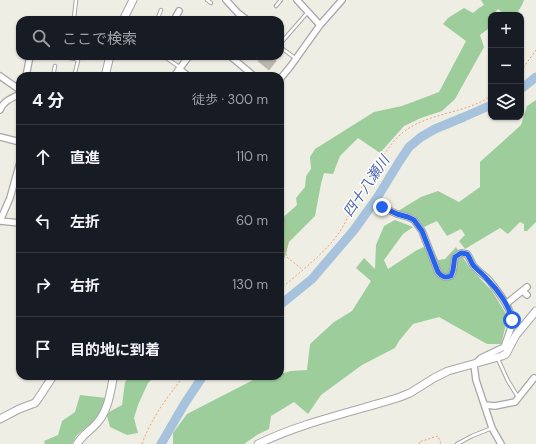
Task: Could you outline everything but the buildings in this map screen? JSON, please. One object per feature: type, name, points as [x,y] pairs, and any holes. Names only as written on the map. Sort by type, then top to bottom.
[{"type":"street","points":[[125,16],[133,0]]},
{"type":"street","points":[[297,0],[320,25]]},
{"type":"street","points":[[284,74],[320,25],[342,0]]},
{"type":"street","points":[[230,1],[242,16]]},
{"type":"street","points":[[176,16],[179,11]]},
{"type":"street","points":[[27,72],[29,60]]},
{"type":"street","points":[[106,72],[109,60]]},
{"type":"street","points":[[177,72],[186,60]]},
{"type":"street","points":[[235,60],[249,72]]},
{"type":"street","points":[[179,69],[183,72]]},
{"type":"street","points":[[0,76],[16,87]]},
{"type":"street","points":[[0,110],[2,105],[16,92]]},
{"type":"street","points":[[0,137],[16,141]]},
{"type":"street","points":[[16,176],[10,198],[0,221],[16,223]]},
{"type":"street","points":[[382,207],[414,220],[422,231],[438,272],[441,276],[446,278],[451,276],[454,269],[453,263],[455,257],[461,253],[467,254],[471,259],[472,264],[488,280],[511,312],[512,320],[509,334],[504,346],[480,358],[474,364]]},
{"type":"street","points":[[506,304],[525,291]]},
{"type":"street","points":[[258,444],[294,428],[400,397],[410,393],[448,371],[497,358],[506,354],[516,335],[536,311]]},
{"type":"street","points":[[474,364],[476,380],[492,428],[501,444]]},
{"type":"street","points":[[485,405],[495,406],[515,402],[534,378]]},
{"type":"street","points":[[0,420],[19,409],[35,403],[50,380]]},
{"type":"street","points":[[77,444],[84,434],[102,418],[108,405],[113,380]]},
{"type":"lane","points":[[74,16],[76,0]]},
{"type":"lane","points":[[207,0],[212,4]]},
{"type":"lane","points":[[276,6],[278,1]]},
{"type":"lane","points":[[159,16],[161,10]]},
{"type":"lane","points":[[284,40],[308,12]]},
{"type":"lane","points":[[284,48],[296,58]]},
{"type":"lane","points":[[75,72],[77,60]]},
{"type":"lane","points":[[169,60],[178,66],[179,69]]},
{"type":"lane","points":[[54,72],[55,66]]},
{"type":"lane","points":[[497,358],[508,381],[519,397]]},
{"type":"lane","points":[[457,444],[492,428]]},
{"type":"path","points":[[524,67],[536,50]]},
{"type":"path","points":[[284,286],[335,238],[347,219],[367,178],[398,137],[406,130],[422,121],[463,109],[488,98]]},
{"type":"path","points":[[284,222],[288,227],[289,232],[286,256],[302,270]]},
{"type":"path","points":[[142,444],[154,417],[181,380]]},
{"type":"path","points":[[420,444],[419,442],[438,436],[441,444]]},
{"type":"green space","points":[[481,0],[524,0],[518,12],[502,12],[498,9],[496,12],[488,12],[488,29],[480,35],[484,47],[455,99],[442,111],[404,126],[380,153],[358,138],[340,156],[333,174],[324,173],[315,216],[289,242],[284,260],[284,216],[297,205],[296,198],[305,187],[306,176],[311,169],[310,157],[315,149],[374,112],[402,106],[439,92],[466,41],[443,24],[448,18],[464,8],[473,13],[484,5]]},
{"type":"green space","points":[[536,100],[536,222],[527,231],[524,231],[524,224],[520,222],[508,234],[500,228],[465,249],[459,241],[465,235],[461,229],[447,236],[437,221],[424,227],[415,216],[398,211],[421,197],[438,191],[459,202],[480,187],[480,162],[521,125],[523,120],[524,120],[527,106]]},
{"type":"green space","points":[[395,220],[413,227],[403,234],[384,260],[388,269],[417,250],[431,244],[438,260],[445,259],[456,247],[470,268],[492,291],[508,317],[501,344],[487,344],[439,317],[413,324],[395,348],[362,365],[321,395],[308,414],[294,402],[271,416],[269,429],[244,444],[173,444],[173,433],[187,414],[253,380],[284,380],[284,373],[307,370],[310,344],[334,322],[352,311],[371,281],[356,268],[364,258],[375,269],[376,245],[384,226]]},
{"type":"green space","points":[[127,380],[151,380],[148,383],[138,405],[134,418],[138,433],[127,435],[110,427],[107,416],[109,412],[122,405],[125,382]]},
{"type":"green space","points":[[80,395],[106,398],[98,417],[76,436],[72,444],[45,444],[44,441],[58,435],[62,421],[75,412]]},
{"type":"waterway","name":"四十八瀬川","points":[[524,87],[536,77]]},
{"type":"waterway","name":"四十八瀬川","points":[[284,302],[312,279],[354,230],[377,198],[409,147],[421,137],[435,129],[488,106]]},
{"type":"waterway","name":"四十八瀬川","points":[[161,444],[200,380]]},
{"type":"route","points":[[382,207],[408,217],[418,224],[441,276],[446,278],[451,276],[454,269],[453,263],[455,257],[461,253],[467,254],[471,259],[472,264],[488,280],[506,304],[511,312],[512,320]]}]
